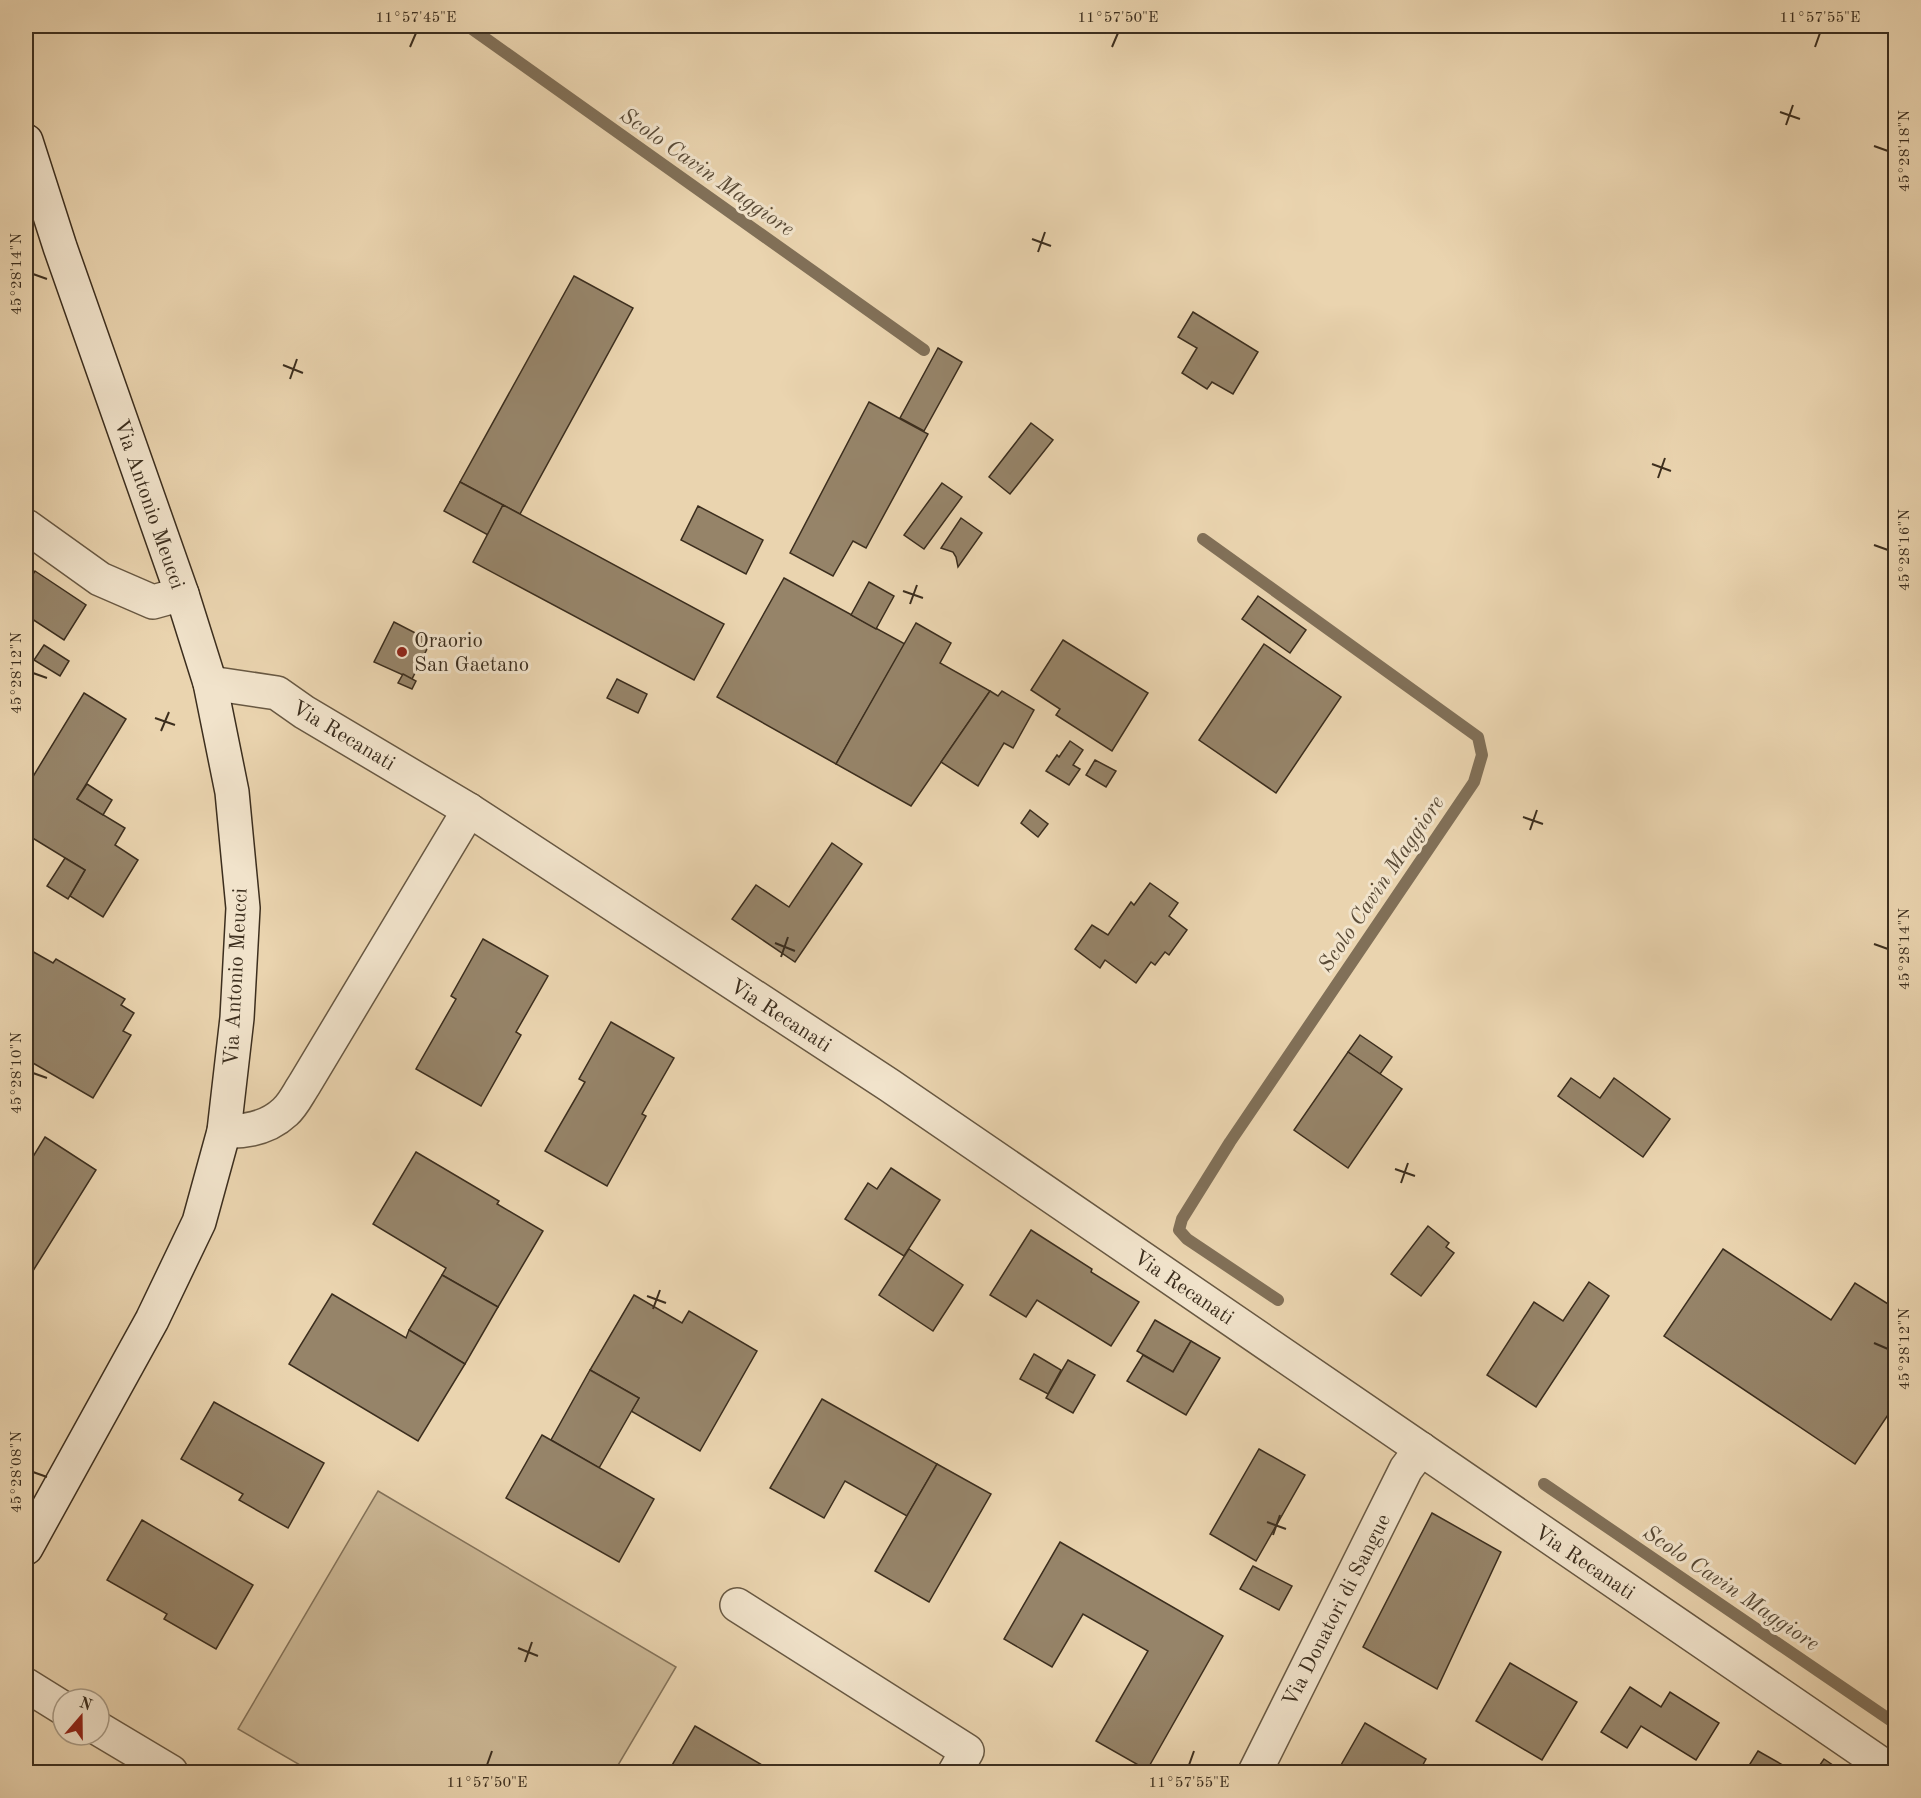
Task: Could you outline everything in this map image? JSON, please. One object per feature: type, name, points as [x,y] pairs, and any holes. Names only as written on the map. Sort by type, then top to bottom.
[{"type":"street","name":"Via Antonio Meucci","points":[[26,141],[60,247],[182,594],[210,683],[232,792],[243,908],[237,1018],[224,1131],[199,1221],[152,1320],[30,1527]]},
{"type":"street","points":[[26,526],[100,579],[153,602],[182,594]]},
{"type":"street","name":"Via Recanati","points":[[210,683],[277,693],[304,712],[469,810],[889,1085],[1893,1773]]},
{"type":"street","points":[[224,1131],[244,1132],[262,1126],[285,1112],[304,1085],[469,810]]},
{"type":"street","name":"Via Donatori di Sangue","points":[[1255,1773],[1406,1469],[1420,1449]]},
{"type":"street","points":[[737,1605],[967,1750],[955,1773]]},
{"type":"street","points":[[26,1685],[51,1701]]},
{"type":"street","points":[[111,1737],[171,1773]]},
{"type":"shaded area","points":[[378,1491],[676,1667],[614,1772],[312,1772],[238,1729]]},
{"type":"building","points":[[574,276],[633,308],[520,514],[460,482]]},
{"type":"building","points":[[1193,312],[1258,352],[1233,394],[1212,382],[1207,389],[1182,373],[1197,348],[1178,337]]},
{"type":"building","points":[[938,348],[962,362],[924,431],[900,418]]},
{"type":"building","points":[[869,402],[928,434],[866,548],[853,541],[833,576],[790,553]]},
{"type":"building","points":[[1031,423],[1053,440],[1010,494],[989,477]]},
{"type":"building","points":[[460,482],[503,505],[488,535],[444,511]]},
{"type":"building","points":[[942,483],[962,497],[924,549],[904,535]]},
{"type":"building","points":[[503,505],[724,624],[694,680],[473,562]]},
{"type":"building","points":[[698,506],[763,540],[746,574],[681,540]]},
{"type":"building","points":[[961,518],[982,533],[958,567],[953,552],[941,548]]},
{"type":"building","points":[[35,571],[86,605],[64,640],[26,615],[26,585]]},
{"type":"building","points":[[784,578],[905,644],[836,764],[717,697]]},
{"type":"building","points":[[869,582],[894,596],[876,629],[851,615]]},
{"type":"building","points":[[1258,596],[1306,630],[1290,653],[1242,619]]},
{"type":"building","name":"Oraorio San Gaetano","points":[[394,622],[431,641],[412,679],[374,662]]},
{"type":"building","points":[[916,623],[951,643],[940,663],[990,691],[911,806],[836,764]]},
{"type":"building","points":[[1063,640],[1148,693],[1112,751],[1056,715],[1060,709],[1031,690]]},
{"type":"building","points":[[1264,644],[1341,697],[1276,793],[1199,740]]},
{"type":"building","points":[[44,645],[69,661],[60,676],[34,660]]},
{"type":"building","points":[[403,674],[416,681],[412,689],[398,683]]},
{"type":"building","points":[[617,679],[647,694],[638,713],[607,698]]},
{"type":"building","points":[[990,691],[998,696],[1002,691],[1034,710],[1013,748],[1004,743],[978,786],[941,762]]},
{"type":"building","points":[[84,693],[126,719],[77,799],[125,828],[115,845],[138,860],[103,917],[70,896],[85,870],[26,834],[26,788]]},
{"type":"building","points":[[1070,741],[1083,750],[1073,765],[1080,769],[1069,785],[1046,771]]},
{"type":"building","points":[[1095,760],[1116,771],[1106,787],[1086,775]]},
{"type":"building","points":[[87,784],[112,800],[103,815],[77,799]]},
{"type":"building","points":[[1030,810],[1048,824],[1038,837],[1021,823]]},
{"type":"building","points":[[832,843],[862,864],[795,962],[732,919],[756,885],[789,907]]},
{"type":"building","points":[[65,858],[85,870],[68,899],[47,886]]},
{"type":"building","points":[[1150,883],[1178,903],[1169,916],[1187,930],[1169,955],[1165,952],[1155,965],[1151,962],[1136,983],[1105,960],[1100,968],[1075,949],[1092,925],[1108,935],[1131,902],[1134,905]]},
{"type":"building","points":[[483,939],[548,976],[516,1032],[521,1035],[481,1106],[416,1069],[456,999],[451,996]]},
{"type":"building","points":[[30,950],[53,963],[56,959],[125,999],[121,1005],[134,1013],[123,1031],[131,1035],[93,1098],[26,1059],[26,955]]},
{"type":"building","points":[[611,1022],[674,1058],[642,1114],[646,1116],[607,1186],[545,1151],[585,1082],[579,1079]]},
{"type":"building","points":[[1360,1035],[1392,1057],[1380,1074],[1348,1052]]},
{"type":"building","points":[[1348,1052],[1402,1089],[1348,1168],[1294,1130]]},
{"type":"building","points":[[1571,1078],[1600,1098],[1614,1078],[1670,1119],[1643,1157],[1558,1096]]},
{"type":"building","points":[[45,1137],[96,1170],[26,1282],[26,1168]]},
{"type":"building","points":[[416,1152],[499,1201],[497,1204],[543,1231],[498,1307],[442,1275],[446,1268],[373,1224]]},
{"type":"building","points":[[891,1168],[940,1200],[904,1256],[845,1219],[868,1183],[877,1189]]},
{"type":"building","points":[[1428,1226],[1449,1243],[1446,1247],[1454,1253],[1421,1296],[1391,1274]]},
{"type":"building","points":[[1031,1230],[1139,1302],[1111,1346],[1037,1300],[1026,1317],[990,1295]]},
{"type":"building","points":[[909,1249],[963,1285],[933,1331],[879,1295]]},
{"type":"building","points":[[1723,1249],[1831,1320],[1855,1283],[1896,1309],[1896,1403],[1855,1464],[1664,1336]]},
{"type":"building","points":[[442,1275],[498,1307],[465,1364],[409,1330]]},
{"type":"building","points":[[1589,1282],[1609,1296],[1536,1407],[1487,1375],[1534,1302],[1563,1321]]},
{"type":"building","points":[[332,1294],[406,1338],[409,1330],[465,1364],[418,1441],[289,1364]]},
{"type":"building","points":[[634,1295],[682,1323],[689,1311],[757,1351],[700,1451],[631,1411],[639,1398],[590,1370]]},
{"type":"building","points":[[1155,1320],[1191,1341],[1173,1372],[1137,1351]]},
{"type":"building","points":[[1191,1341],[1220,1358],[1186,1415],[1127,1381],[1143,1355],[1173,1372]]},
{"type":"building","points":[[1034,1354],[1061,1370],[1048,1394],[1020,1379]]},
{"type":"building","points":[[1068,1360],[1095,1375],[1073,1413],[1046,1398]]},
{"type":"building","points":[[590,1370],[639,1398],[599,1468],[551,1440]]},
{"type":"building","points":[[822,1399],[937,1464],[907,1516],[845,1481],[824,1518],[770,1488]]},
{"type":"building","points":[[214,1402],[324,1463],[288,1528],[239,1500],[243,1494],[181,1459]]},
{"type":"building","points":[[542,1435],[654,1499],[619,1562],[506,1498]]},
{"type":"building","points":[[1259,1449],[1305,1475],[1256,1561],[1210,1534]]},
{"type":"building","points":[[937,1464],[991,1494],[929,1602],[875,1571]]},
{"type":"building","points":[[1432,1513],[1501,1552],[1437,1689],[1363,1647]]},
{"type":"building","points":[[142,1520],[253,1585],[216,1649],[164,1619],[167,1614],[107,1580]]},
{"type":"building","points":[[1060,1542],[1223,1636],[1147,1770],[1096,1741],[1148,1651],[1083,1614],[1052,1667],[1004,1639]]},
{"type":"building","points":[[1253,1566],[1292,1586],[1279,1610],[1240,1589]]},
{"type":"building","points":[[1510,1663],[1577,1702],[1542,1760],[1476,1721]]},
{"type":"building","points":[[1630,1687],[1661,1707],[1670,1692],[1719,1723],[1696,1760],[1641,1726],[1627,1748],[1601,1732]]},
{"type":"building","points":[[1365,1723],[1426,1759],[1419,1772],[1337,1772]]},
{"type":"building","points":[[695,1726],[774,1772],[668,1772]]},
{"type":"building","points":[[1758,1751],[1795,1772],[1745,1772]]},
{"type":"building","points":[[1824,1759],[1843,1772],[1815,1772]]},
{"type":"waterway","name":"Scolo Cavin Maggiore","points":[[468,26],[924,350]]},
{"type":"waterway","name":"Scolo Cavin Maggiore","points":[[1203,539],[1478,737],[1482,755],[1474,782],[1230,1142],[1182,1219],[1179,1230],[1187,1239],[1278,1300]]},
{"type":"waterway","name":"Scolo Cavin Maggiore","points":[[1544,1484],[1896,1724]]},
{"type":"place","name":"Oraorio San Gaetano","points":[[402,652]]}]
